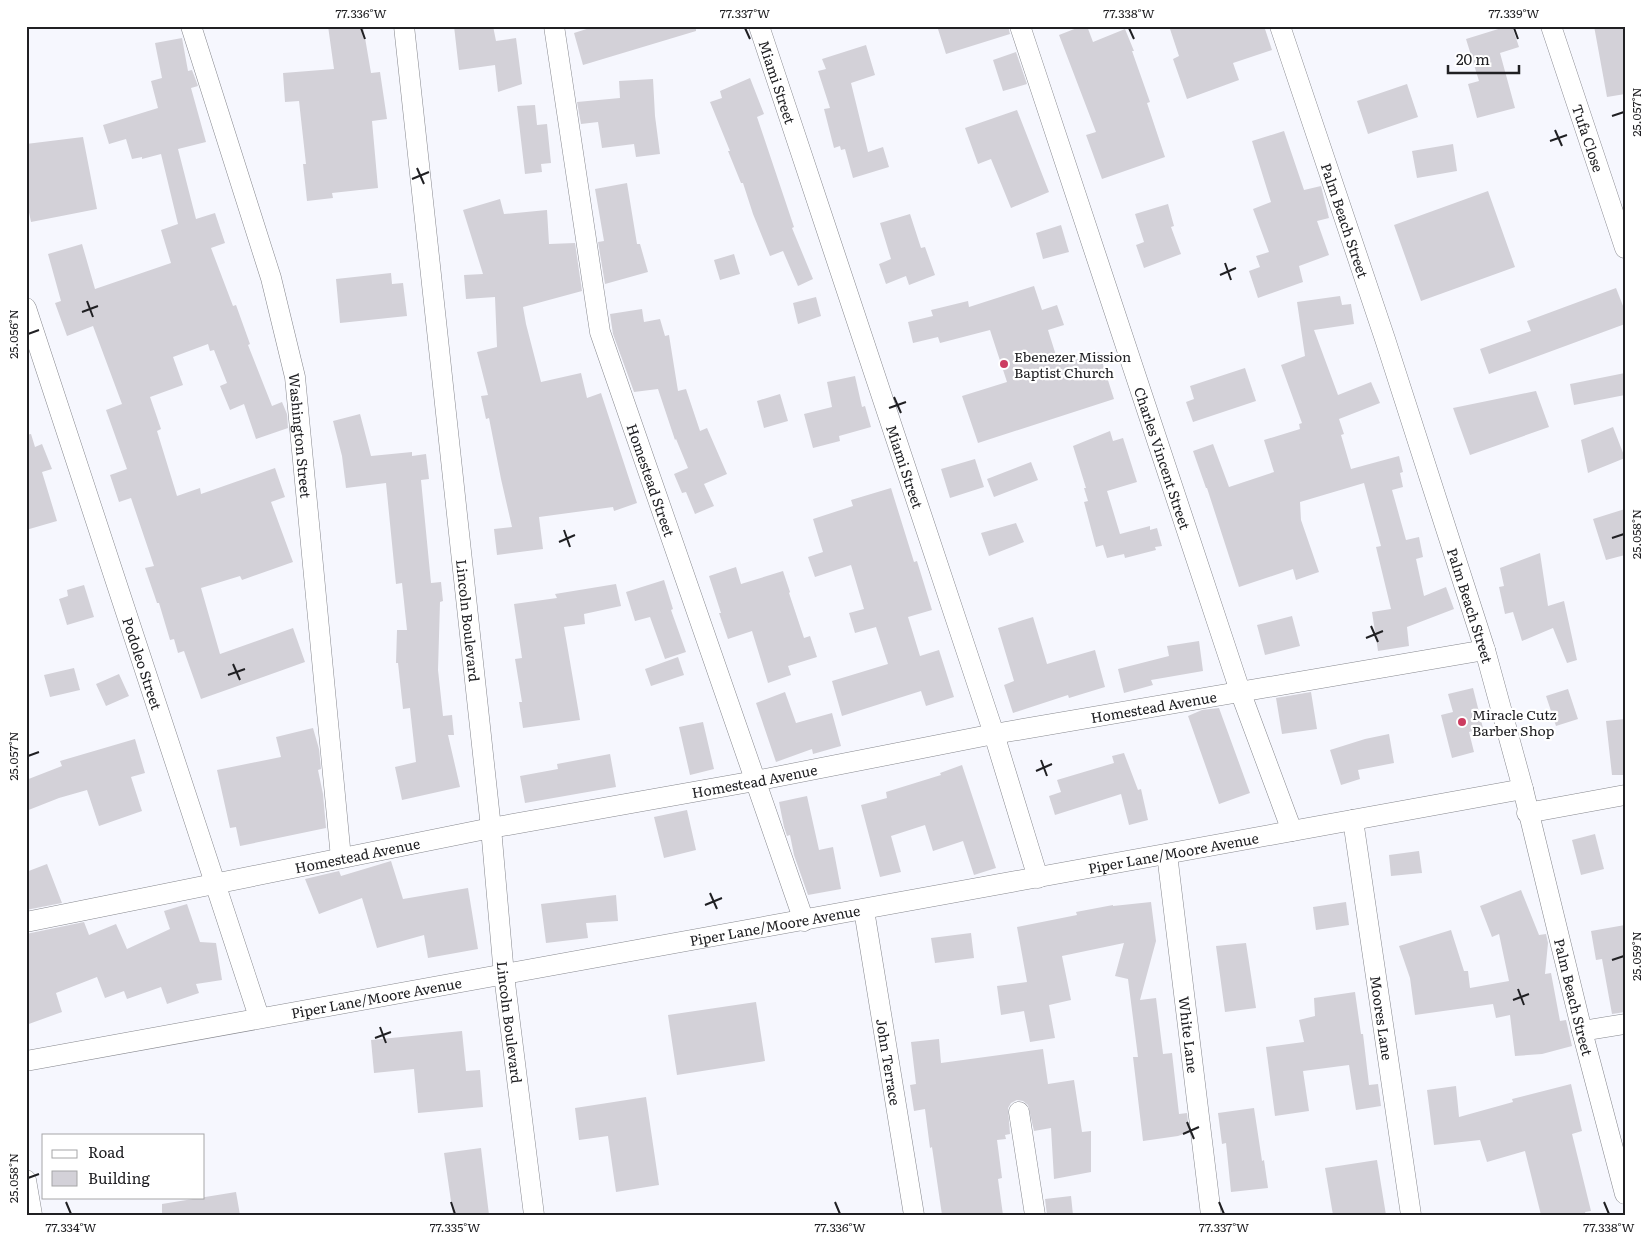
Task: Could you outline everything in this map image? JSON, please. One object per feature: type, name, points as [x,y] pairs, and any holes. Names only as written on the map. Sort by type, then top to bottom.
[{"type":"street","name":"Washington Street","points":[[192,26],[271,278],[295,377],[341,858]]},
{"type":"street","name":"Lincoln Boulevard","points":[[404,26],[491,828],[504,975],[534,1215]]},
{"type":"street","name":"Homestead Street","points":[[554,26],[600,332],[804,921]]},
{"type":"street","name":"Miami Street","points":[[759,26],[994,734],[1038,878]]},
{"type":"street","name":"Charles Vincent Street","points":[[1020,26],[1240,691],[1292,831]]},
{"type":"street","name":"Palm Beach Street","points":[[1280,26],[1385,340],[1485,650],[1523,789],[1582,1031],[1625,1194]]},
{"type":"street","name":"Tufa Close","points":[[1551,26],[1625,248]]},
{"type":"street","name":"Podoleo Street","points":[[26,308],[259,1017]]},
{"type":"street","name":"Homestead Avenue","points":[[26,922],[491,828],[756,781],[994,734],[1485,650]]},
{"type":"street","name":"Piper Lane/Moore Avenue","points":[[26,1061],[259,1017],[804,921],[1523,789]]},
{"type":"street","points":[[1528,813],[1625,795]]},
{"type":"street","name":"Moores Lane","points":[[1354,820],[1411,1215]]},
{"type":"street","name":"White Lane","points":[[1167,854],[1212,1215]]},
{"type":"street","name":"John Terrace","points":[[864,910],[914,1215]]},
{"type":"street","points":[[1582,1031],[1625,1024]]},
{"type":"street","points":[[1019,1112],[1035,1215]]},
{"type":"street","points":[[26,1180],[32,1215]]},
{"type":"building","points":[[328,26],[363,26],[371,73],[380,72],[387,119],[372,121],[378,188],[332,193],[333,198],[307,201],[303,164],[306,164],[299,101],[285,102],[283,73],[334,69]]},
{"type":"building","points":[[454,26],[493,26],[496,41],[516,38],[522,84],[498,92],[495,65],[459,70]]},
{"type":"building","points":[[596,26],[696,26],[696,31],[583,65],[574,33]]},
{"type":"building","points":[[937,26],[1008,26],[1010,34],[946,54]]},
{"type":"building","points":[[1082,26],[1087,26],[1093,42],[1125,29],[1150,102],[1147,103],[1165,157],[1102,179],[1086,135],[1096,132],[1059,35]]},
{"type":"building","points":[[1169,26],[1264,26],[1272,50],[1233,63],[1239,80],[1187,99],[1173,59],[1179,56]]},
{"type":"building","points":[[1512,26],[1519,47],[1500,53],[1515,108],[1477,118],[1468,84],[1479,81],[1466,39]]},
{"type":"building","points":[[1594,26],[1625,26],[1625,94],[1607,97]]},
{"type":"building","points":[[182,38],[188,71],[192,70],[198,86],[191,88],[206,142],[178,149],[196,219],[215,213],[225,243],[211,248],[233,306],[236,305],[250,344],[248,345],[272,406],[282,402],[287,414],[288,428],[256,439],[244,404],[230,410],[220,386],[227,383],[214,350],[210,351],[208,344],[173,357],[183,385],[150,397],[161,429],[157,431],[177,496],[200,488],[201,494],[275,468],[285,497],[271,502],[293,562],[242,580],[240,576],[201,588],[220,654],[293,628],[305,662],[201,699],[184,651],[178,653],[174,639],[170,640],[159,603],[157,603],[145,568],[154,566],[131,498],[119,502],[110,475],[127,469],[106,410],[122,404],[93,326],[67,336],[55,303],[61,301],[48,254],[82,244],[95,289],[171,263],[161,230],[178,224],[161,154],[142,159],[142,157],[132,159],[126,139],[109,144],[103,125],[158,108],[151,81],[162,78],[155,43]]},
{"type":"building","points":[[866,45],[875,75],[851,83],[868,152],[883,147],[889,167],[853,178],[845,149],[841,150],[840,146],[834,148],[824,109],[830,108],[818,71],[826,69],[822,59]]},
{"type":"building","points":[[1016,52],[1027,84],[1003,91],[993,60]]},
{"type":"building","points":[[750,78],[764,114],[757,117],[794,227],[792,228],[813,279],[798,286],[783,251],[770,256],[710,102],[722,98],[720,91]]},
{"type":"building","points":[[653,79],[660,154],[636,157],[634,144],[602,148],[598,122],[581,124],[577,102],[620,98],[619,81]]},
{"type":"building","points":[[1407,84],[1418,117],[1368,134],[1357,101]]},
{"type":"building","points":[[535,105],[537,125],[547,124],[551,163],[541,164],[542,172],[525,174],[517,106]]},
{"type":"building","points":[[1017,110],[1049,192],[1011,208],[991,159],[978,164],[965,128]]},
{"type":"building","points":[[1284,131],[1304,190],[1321,186],[1329,218],[1317,221],[1329,255],[1299,266],[1303,282],[1258,298],[1249,271],[1260,267],[1256,256],[1269,252],[1253,209],[1271,202],[1252,141]]},
{"type":"building","points":[[83,137],[97,209],[31,222],[26,198],[26,144]]},
{"type":"building","points":[[1453,144],[1457,171],[1417,178],[1412,151]]},
{"type":"building","points":[[627,183],[637,244],[640,244],[648,272],[605,284],[598,242],[604,241],[595,189]]},
{"type":"building","points":[[1488,191],[1515,267],[1421,301],[1394,225]]},
{"type":"building","points":[[500,199],[504,214],[547,210],[549,244],[575,243],[582,291],[523,307],[526,324],[541,382],[581,373],[587,398],[601,393],[637,503],[614,511],[613,507],[539,517],[543,549],[497,555],[494,529],[512,527],[489,418],[486,419],[481,396],[488,395],[477,352],[497,347],[495,297],[466,299],[464,275],[483,274],[463,210]]},
{"type":"building","points":[[1168,204],[1174,226],[1171,227],[1181,254],[1144,268],[1136,245],[1144,242],[1135,214]]},
{"type":"building","points":[[910,214],[921,248],[925,247],[935,275],[909,285],[906,276],[886,284],[879,264],[891,259],[880,223]]},
{"type":"building","points":[[1061,225],[1069,252],[1043,259],[1036,233]]},
{"type":"building","points":[[734,254],[740,274],[720,280],[714,260]]},
{"type":"building","points":[[391,273],[392,284],[403,283],[407,316],[340,323],[336,279]]},
{"type":"building","points":[[1034,286],[1042,310],[1057,305],[1064,325],[1048,330],[1059,365],[1099,352],[1114,399],[978,443],[962,396],[1007,382],[990,330],[940,343],[938,337],[913,343],[908,322],[933,316],[931,310],[968,301],[969,307]]},
{"type":"building","points":[[1616,288],[1625,311],[1625,324],[1489,374],[1480,349],[1531,331],[1527,321]]},
{"type":"building","points":[[1340,296],[1342,305],[1351,304],[1354,324],[1314,330],[1338,395],[1371,382],[1380,403],[1339,419],[1344,434],[1341,435],[1351,469],[1399,456],[1403,472],[1400,473],[1403,487],[1392,490],[1406,540],[1419,537],[1423,557],[1416,559],[1424,596],[1446,587],[1454,609],[1407,627],[1409,646],[1378,651],[1372,612],[1391,609],[1376,547],[1381,546],[1364,483],[1300,502],[1301,520],[1319,572],[1296,580],[1293,569],[1239,587],[1193,451],[1213,444],[1229,487],[1274,472],[1264,440],[1300,429],[1299,424],[1302,423],[1281,365],[1305,356],[1297,302]]},
{"type":"building","points":[[816,297],[821,316],[798,324],[793,303]]},
{"type":"building","points":[[642,309],[644,322],[660,319],[665,336],[669,335],[678,391],[686,389],[700,431],[707,428],[727,474],[704,484],[714,506],[695,514],[686,492],[682,493],[674,474],[688,468],[675,440],[658,389],[634,392],[613,334],[610,314]]},
{"type":"building","points":[[1245,368],[1256,401],[1193,422],[1186,402],[1194,399],[1190,386]]},
{"type":"building","points":[[1625,373],[1625,395],[1574,405],[1570,384]]},
{"type":"building","points":[[855,376],[862,407],[865,406],[871,427],[839,436],[840,441],[813,448],[804,414],[832,407],[827,382]]},
{"type":"building","points":[[1536,391],[1549,427],[1470,455],[1453,408]]},
{"type":"building","points":[[780,394],[788,421],[764,428],[757,401]]},
{"type":"building","points":[[360,414],[371,456],[412,452],[412,456],[426,454],[429,479],[421,480],[431,583],[441,582],[443,601],[440,602],[438,670],[443,716],[452,715],[454,735],[448,735],[460,787],[402,800],[395,767],[416,762],[410,708],[403,709],[398,663],[396,663],[397,630],[407,630],[402,583],[396,584],[386,483],[346,488],[342,456],[333,421]]},
{"type":"building","points":[[1613,427],[1625,458],[1588,473],[1581,440]]},
{"type":"building","points":[[1110,431],[1113,441],[1123,438],[1137,482],[1107,491],[1120,534],[1150,526],[1150,530],[1157,528],[1162,546],[1155,547],[1156,550],[1125,558],[1124,554],[1107,558],[1103,545],[1096,547],[1084,502],[1088,501],[1084,488],[1086,488],[1073,446]]},
{"type":"building","points":[[31,434],[35,447],[42,444],[52,469],[42,472],[57,521],[26,530],[26,435]]},
{"type":"building","points":[[975,459],[984,487],[950,498],[941,469]]},
{"type":"building","points":[[1031,462],[1038,480],[994,497],[987,479]]},
{"type":"building","points":[[891,488],[914,562],[917,561],[932,610],[908,617],[920,656],[939,650],[954,697],[926,706],[921,691],[842,716],[832,681],[888,664],[876,627],[855,633],[849,613],[864,609],[851,565],[815,577],[808,557],[823,552],[813,519],[853,506],[851,500]]},
{"type":"building","points":[[1625,509],[1625,555],[1606,560],[1593,519]]},
{"type":"building","points":[[1016,523],[1024,542],[989,556],[981,533]]},
{"type":"building","points":[[1540,553],[1548,606],[1564,601],[1577,660],[1567,663],[1553,628],[1522,641],[1513,612],[1505,614],[1499,587],[1504,586],[1500,568]]},
{"type":"building","points":[[736,567],[741,584],[783,571],[804,638],[810,636],[817,657],[788,666],[791,675],[768,683],[752,631],[728,639],[709,576]]},
{"type":"building","points":[[664,580],[673,609],[671,610],[686,652],[665,659],[650,617],[635,621],[626,592]]},
{"type":"building","points":[[616,584],[621,606],[584,614],[585,624],[564,627],[580,720],[523,728],[519,702],[522,702],[515,659],[522,658],[514,604],[557,598],[555,594]]},
{"type":"building","points":[[84,585],[94,617],[67,625],[59,599],[68,596],[67,590]]},
{"type":"building","points":[[1292,616],[1300,646],[1265,655],[1257,625]]},
{"type":"building","points":[[1033,617],[1047,664],[1095,650],[1105,687],[1069,698],[1068,695],[1013,713],[1004,685],[1014,681],[998,628]]},
{"type":"building","points":[[1199,641],[1203,671],[1151,680],[1153,685],[1124,693],[1118,669],[1169,656],[1167,646]]},
{"type":"building","points":[[678,657],[684,675],[651,686],[645,669]]},
{"type":"building","points":[[74,668],[80,690],[50,697],[44,675]]},
{"type":"building","points":[[119,674],[129,696],[106,706],[96,684]]},
{"type":"building","name":"Miracle Cutz Barber Shop","points":[[1473,688],[1483,728],[1469,732],[1474,752],[1452,758],[1441,715],[1453,712],[1448,694]]},
{"type":"building","points":[[1568,689],[1578,719],[1556,726],[1546,696]]},
{"type":"building","points":[[785,692],[796,723],[832,713],[841,746],[813,754],[812,749],[776,762],[756,703]]},
{"type":"building","points":[[1311,692],[1317,729],[1282,734],[1276,698]]},
{"type":"building","points":[[1219,708],[1250,793],[1219,804],[1188,716],[1202,710]]},
{"type":"building","points":[[1625,719],[1625,775],[1612,775],[1606,721]]},
{"type":"building","points":[[703,722],[714,769],[690,775],[679,727]]},
{"type":"building","points":[[313,728],[319,749],[321,769],[318,770],[323,794],[326,828],[240,846],[236,827],[230,828],[217,770],[281,757],[276,737]]},
{"type":"building","points":[[1389,734],[1394,763],[1358,770],[1360,779],[1341,785],[1330,750]]},
{"type":"building","points":[[135,739],[145,773],[131,777],[142,811],[99,826],[87,790],[59,798],[26,811],[26,780],[62,766],[60,761]]},
{"type":"building","points":[[1124,753],[1138,790],[1141,789],[1148,820],[1129,825],[1121,794],[1055,815],[1049,796],[1061,792],[1057,780],[1114,763],[1112,756]]},
{"type":"building","points":[[610,754],[616,787],[525,803],[520,776],[558,769],[557,764]]},
{"type":"building","points":[[962,765],[996,868],[974,875],[963,841],[933,851],[925,825],[891,836],[901,872],[880,877],[861,805],[887,798],[886,792],[941,775],[940,773]]},
{"type":"building","points":[[807,796],[819,850],[833,847],[841,889],[808,895],[794,855],[790,835],[787,836],[784,827],[779,802]]},
{"type":"building","points":[[687,810],[696,850],[664,858],[654,817]]},
{"type":"building","points":[[1595,834],[1604,869],[1581,875],[1572,840]]},
{"type":"building","points":[[1419,851],[1422,873],[1391,876],[1389,855]]},
{"type":"building","points":[[391,861],[403,899],[468,888],[478,949],[428,958],[424,935],[377,948],[362,898],[319,914],[305,879],[339,871],[341,876]]},
{"type":"building","points":[[47,864],[62,903],[26,910],[26,872]]},
{"type":"building","points":[[1521,890],[1539,935],[1546,934],[1548,943],[1545,974],[1551,973],[1560,1021],[1566,1020],[1572,1046],[1542,1054],[1515,1056],[1510,1015],[1496,1018],[1493,1004],[1415,1015],[1410,978],[1399,946],[1451,930],[1464,971],[1468,971],[1470,988],[1509,981],[1499,934],[1492,937],[1480,906]]},
{"type":"building","points":[[616,895],[618,921],[586,923],[588,938],[546,943],[541,904]]},
{"type":"building","points":[[1151,902],[1156,941],[1140,1000],[1156,998],[1163,1054],[1172,1053],[1179,1114],[1187,1113],[1189,1132],[1178,1136],[1143,1141],[1133,1057],[1138,1057],[1128,979],[1115,976],[1124,943],[1062,956],[1071,1000],[1049,1005],[1055,1038],[1030,1042],[1024,1011],[1001,1015],[997,986],[1027,982],[1017,927],[1077,915],[1076,912],[1113,905]]},
{"type":"building","points":[[1346,902],[1349,925],[1316,930],[1313,907]]},
{"type":"building","points":[[187,904],[200,942],[216,943],[222,980],[196,984],[199,993],[167,1004],[161,987],[127,999],[124,991],[105,998],[97,977],[56,993],[62,1012],[26,1025],[26,934],[84,922],[89,935],[116,924],[127,949],[170,929],[164,911]]},
{"type":"building","points":[[1625,925],[1625,1012],[1612,1014],[1602,959],[1596,960],[1591,931]]},
{"type":"building","points":[[971,933],[974,958],[935,963],[931,938]]},
{"type":"building","points":[[1246,943],[1256,1008],[1225,1012],[1216,946]]},
{"type":"building","points":[[1355,992],[1361,1034],[1363,1034],[1369,1085],[1378,1084],[1381,1106],[1356,1110],[1349,1065],[1303,1071],[1309,1111],[1275,1116],[1266,1047],[1304,1042],[1299,1020],[1315,1016],[1314,998]]},
{"type":"building","points":[[756,1002],[765,1061],[677,1075],[668,1015]]},
{"type":"building","points":[[462,1031],[466,1071],[480,1070],[483,1107],[418,1113],[414,1069],[374,1073],[371,1040]]},
{"type":"building","points":[[939,1039],[941,1063],[1043,1049],[1048,1084],[1074,1080],[1082,1132],[1091,1131],[1091,1172],[1054,1179],[1051,1128],[1034,1131],[1028,1105],[1023,1101],[1017,1100],[1011,1103],[1008,1108],[1010,1134],[1005,1135],[1006,1139],[997,1140],[1002,1178],[998,1179],[1003,1215],[942,1215],[925,1109],[914,1111],[910,1085],[916,1084],[911,1042]]},
{"type":"building","points":[[1571,1084],[1582,1131],[1572,1134],[1591,1211],[1585,1212],[1586,1215],[1541,1215],[1525,1151],[1487,1162],[1480,1140],[1434,1145],[1427,1090],[1456,1086],[1459,1117],[1513,1102],[1512,1099]]},
{"type":"building","points":[[646,1097],[659,1185],[616,1192],[608,1136],[579,1140],[575,1108]]},
{"type":"building","points":[[1254,1108],[1268,1188],[1231,1192],[1226,1143],[1222,1144],[1218,1113]]},
{"type":"building","points":[[481,1148],[489,1215],[453,1215],[444,1153]]},
{"type":"building","points":[[1377,1160],[1386,1215],[1333,1215],[1325,1168]]},
{"type":"building","points":[[236,1192],[240,1215],[162,1215],[162,1204]]},
{"type":"building","points":[[1071,1196],[1073,1215],[1047,1215],[1045,1199]]},
{"type":"place","name":"Ebenezer Mission Baptist Church","points":[[1004,364]]},
{"type":"place","name":"Miracle Cutz Barber Shop","points":[[1462,722]]}]
